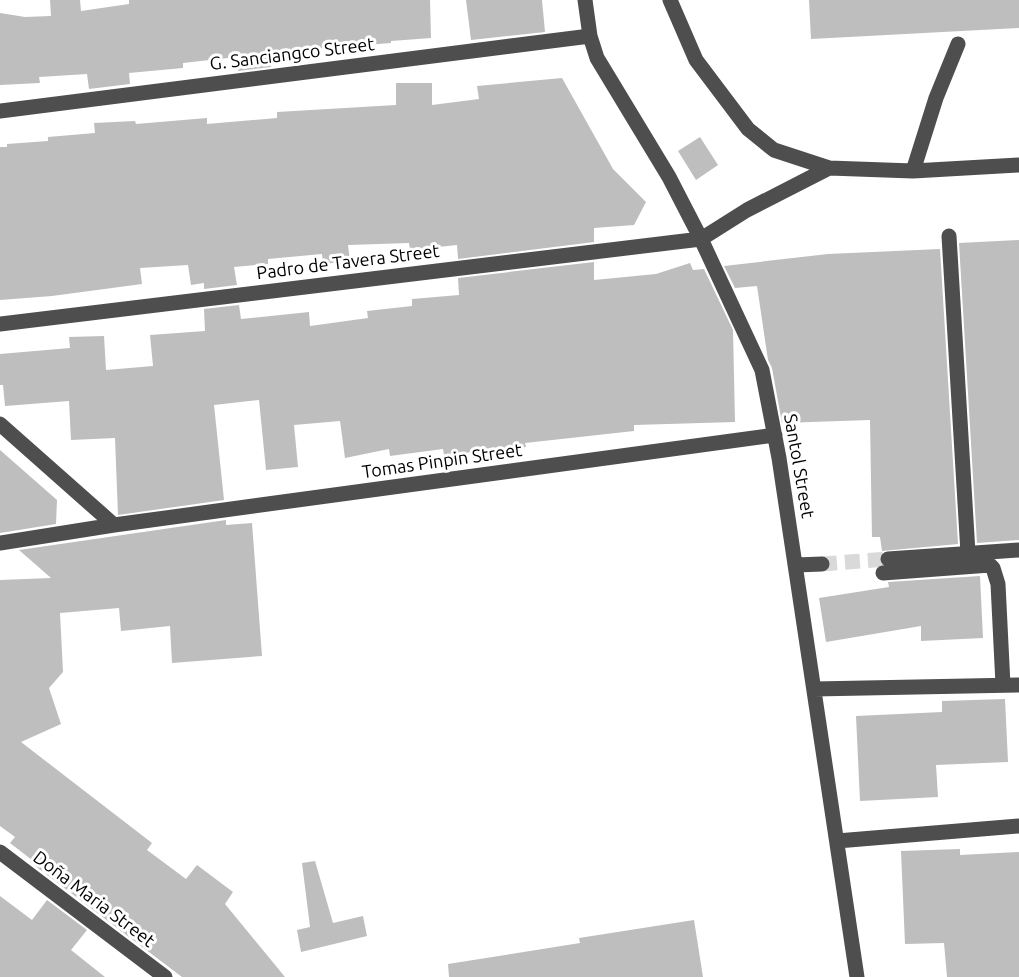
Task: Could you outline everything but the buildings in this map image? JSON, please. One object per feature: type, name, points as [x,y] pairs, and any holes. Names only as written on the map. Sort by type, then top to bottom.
[{"type":"street","name":"Santol Street","points":[[585,0],[590,36],[597,58],[669,177],[701,239],[762,370],[796,565],[857,977]]},
{"type":"street","points":[[670,0],[696,60],[748,129],[774,150],[829,168],[913,171],[1019,165]]},
{"type":"street","name":"G. Sanciangco Street","points":[[0,111],[590,36]]},
{"type":"street","points":[[913,171],[936,98],[958,44]]},
{"type":"street","points":[[701,239],[747,210],[829,168]]},
{"type":"street","points":[[949,236],[968,553]]},
{"type":"street","name":"Padro de Tavera Street","points":[[0,324],[701,239]]},
{"type":"street","points":[[0,424],[114,525]]},
{"type":"street","name":"Tomas Pinpin Street","points":[[0,543],[114,525],[775,435]]},
{"type":"street","points":[[1003,684],[998,584],[990,565],[885,566],[968,553],[1019,550]]},
{"type":"street","points":[[796,565],[822,564]]},
{"type":"street","points":[[814,689],[1019,684]]},
{"type":"street","points":[[837,841],[1019,826]]},
{"type":"street","name":"Doña Maria Street","points":[[0,852],[165,977]]},
{"type":"tunnel","points":[[822,564],[888,559]]}]
